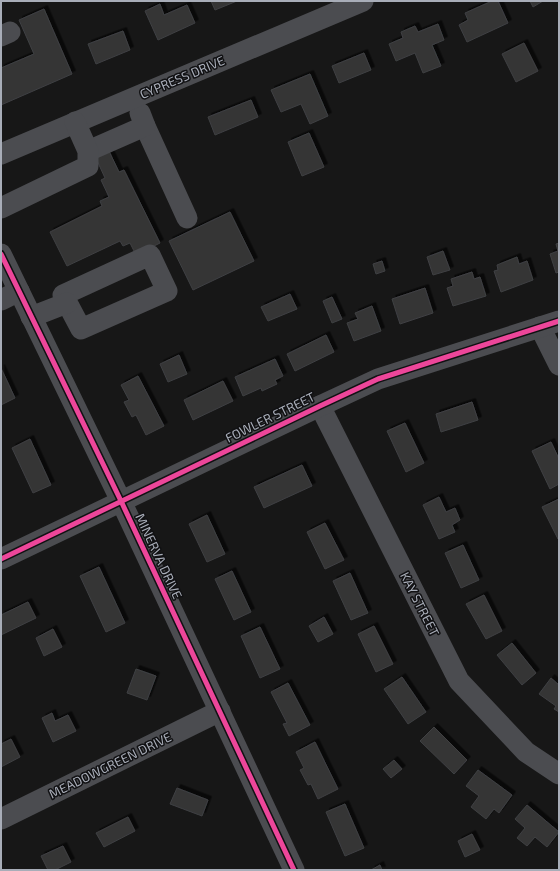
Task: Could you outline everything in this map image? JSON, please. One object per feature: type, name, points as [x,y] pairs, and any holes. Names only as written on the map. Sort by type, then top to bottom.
[{"type":"street","name":"CYPRESS DRIVE","points":[[1,154],[363,1]]},
{"type":"street","points":[[135,97],[145,126],[187,218]]},
{"type":"street","points":[[1,208],[88,166],[88,151],[75,122]]},
{"type":"street","points":[[88,151],[145,126]]},
{"type":"street","name":"MINERVA DRIVE","points":[[1,254],[10,296],[31,317],[121,501],[294,870]]},
{"type":"street","points":[[150,255],[167,291],[80,329],[67,303],[63,295],[150,255]]},
{"type":"street","points":[[31,317],[67,303]]},
{"type":"street","points":[[550,324],[559,365]]},
{"type":"street","name":"FOWLER STREET","points":[[1,559],[320,406],[378,380],[550,324]]},
{"type":"street","name":"KAY STREET","points":[[320,406],[459,681],[526,752],[559,774]]},
{"type":"street","name":"MEADOWGREEN DRIVE","points":[[1,819],[220,711]]},
{"type":"building","points":[[211,1],[237,1],[215,10]]},
{"type":"building","points":[[492,1],[498,1],[508,23],[467,42],[459,25],[468,20],[465,13]]},
{"type":"building","points":[[530,1],[543,1],[533,7]]},
{"type":"building","points":[[160,4],[164,15],[187,5],[195,23],[158,40],[145,11]]},
{"type":"building","points":[[44,9],[72,74],[1,105],[1,68],[34,54],[19,20]]},
{"type":"building","points":[[438,24],[444,40],[432,45],[441,66],[423,73],[415,53],[396,61],[389,44],[403,38],[401,32],[415,26],[418,32]]},
{"type":"building","points":[[123,31],[130,50],[96,64],[88,44]]},
{"type":"building","points":[[524,43],[538,71],[516,82],[502,54]]},
{"type":"building","points":[[364,53],[371,70],[339,83],[332,66]]},
{"type":"building","points":[[310,74],[328,116],[310,124],[301,104],[281,112],[271,90]]},
{"type":"building","points":[[251,100],[258,117],[215,135],[208,117]]},
{"type":"building","points":[[309,133],[324,167],[302,176],[288,142]]},
{"type":"building","points":[[108,149],[119,172],[124,170],[160,243],[136,255],[130,243],[123,246],[120,241],[67,266],[50,232],[102,206],[100,201],[109,197],[101,180],[105,178],[95,156]]},
{"type":"building","points":[[230,212],[254,261],[193,290],[169,241]]},
{"type":"building","points":[[559,243],[559,272],[556,273],[550,254],[558,251],[556,244]]},
{"type":"building","points":[[443,251],[450,270],[433,275],[427,257]]},
{"type":"building","points":[[517,257],[519,264],[527,261],[533,280],[501,292],[494,271],[498,270],[497,265]]},
{"type":"building","points":[[382,261],[385,271],[376,274],[373,264]]},
{"type":"building","points":[[472,272],[474,279],[480,277],[486,296],[453,306],[447,288],[453,286],[451,279]]},
{"type":"building","points":[[425,288],[433,313],[400,324],[392,299]]},
{"type":"building","points":[[290,294],[297,309],[268,321],[261,307]]},
{"type":"building","points":[[332,297],[342,319],[332,323],[323,301]]},
{"type":"building","points":[[372,306],[381,331],[354,341],[347,323],[358,319],[355,313]]},
{"type":"building","points":[[326,335],[334,352],[295,371],[287,354]]},
{"type":"building","points":[[179,355],[187,374],[168,382],[160,364]]},
{"type":"building","points":[[275,359],[283,376],[275,380],[277,384],[262,391],[261,388],[243,396],[235,377]]},
{"type":"building","points":[[1,368],[15,398],[1,405]]},
{"type":"building","points":[[138,376],[164,426],[146,435],[136,415],[132,417],[124,402],[129,400],[121,385]]},
{"type":"building","points":[[223,381],[233,401],[193,420],[184,400]]},
{"type":"building","points":[[472,402],[478,420],[441,432],[436,414]]},
{"type":"building","points":[[405,423],[424,463],[406,472],[387,431]]},
{"type":"building","points":[[30,439],[51,485],[33,493],[12,448]]},
{"type":"building","points":[[551,442],[559,459],[559,484],[550,489],[532,451]]},
{"type":"building","points":[[302,465],[312,486],[264,508],[254,487]]},
{"type":"building","points":[[439,497],[446,512],[455,508],[460,520],[452,525],[455,532],[439,539],[423,505]]},
{"type":"building","points":[[559,499],[559,539],[558,539],[542,507]]},
{"type":"building","points":[[207,515],[225,554],[207,562],[189,524]]},
{"type":"building","points":[[325,523],[344,560],[325,569],[307,532]]},
{"type":"building","points":[[463,545],[479,580],[461,588],[445,553]]},
{"type":"building","points":[[99,567],[125,623],[106,632],[80,576]]},
{"type":"building","points":[[232,571],[251,612],[234,620],[215,579]]},
{"type":"building","points":[[350,573],[368,613],[351,620],[333,581]]},
{"type":"building","points":[[484,595],[502,631],[486,639],[466,604]]},
{"type":"building","points":[[28,602],[36,618],[1,635],[1,615]]},
{"type":"building","points":[[324,617],[333,634],[318,642],[309,626]]},
{"type":"building","points":[[374,626],[393,664],[376,672],[358,634]]},
{"type":"building","points":[[260,627],[280,669],[260,678],[241,636]]},
{"type":"building","points":[[53,629],[62,647],[44,656],[36,638]]},
{"type":"building","points":[[512,643],[536,673],[522,685],[497,655]]},
{"type":"building","points":[[136,669],[156,676],[147,700],[127,693]]},
{"type":"building","points":[[402,677],[426,712],[408,724],[384,689]]},
{"type":"building","points":[[551,678],[559,685],[559,712],[554,709],[556,706],[539,694]]},
{"type":"building","points":[[288,683],[310,725],[289,736],[283,724],[287,723],[271,692]]},
{"type":"building","points":[[52,713],[55,721],[68,715],[76,731],[53,742],[42,718]]},
{"type":"building","points":[[434,727],[467,760],[454,774],[420,741]]},
{"type":"building","points":[[11,739],[20,757],[1,767],[1,744]]},
{"type":"building","points":[[315,742],[338,789],[318,799],[311,784],[308,785],[300,770],[304,768],[296,752]]},
{"type":"building","points":[[394,760],[402,769],[391,778],[383,769]]},
{"type":"building","points":[[478,770],[512,795],[499,813],[494,809],[486,819],[471,807],[479,796],[466,786]]},
{"type":"building","points":[[177,788],[208,800],[202,816],[170,804]]},
{"type":"building","points":[[345,804],[364,848],[345,856],[326,812]]},
{"type":"building","points":[[527,805],[559,832],[547,847],[535,837],[527,846],[517,838],[525,828],[515,819]]},
{"type":"building","points":[[128,817],[135,831],[104,847],[96,833]]},
{"type":"building","points":[[472,834],[480,850],[465,857],[458,841]]},
{"type":"building","points":[[63,846],[71,862],[55,870],[48,870],[41,856]]},
{"type":"building","points":[[380,865],[382,870],[371,870]]},
{"type":"cycle path","points":[[1,254],[121,501],[294,870]]},
{"type":"cycle path","points":[[1,559],[378,379],[559,321]]}]
